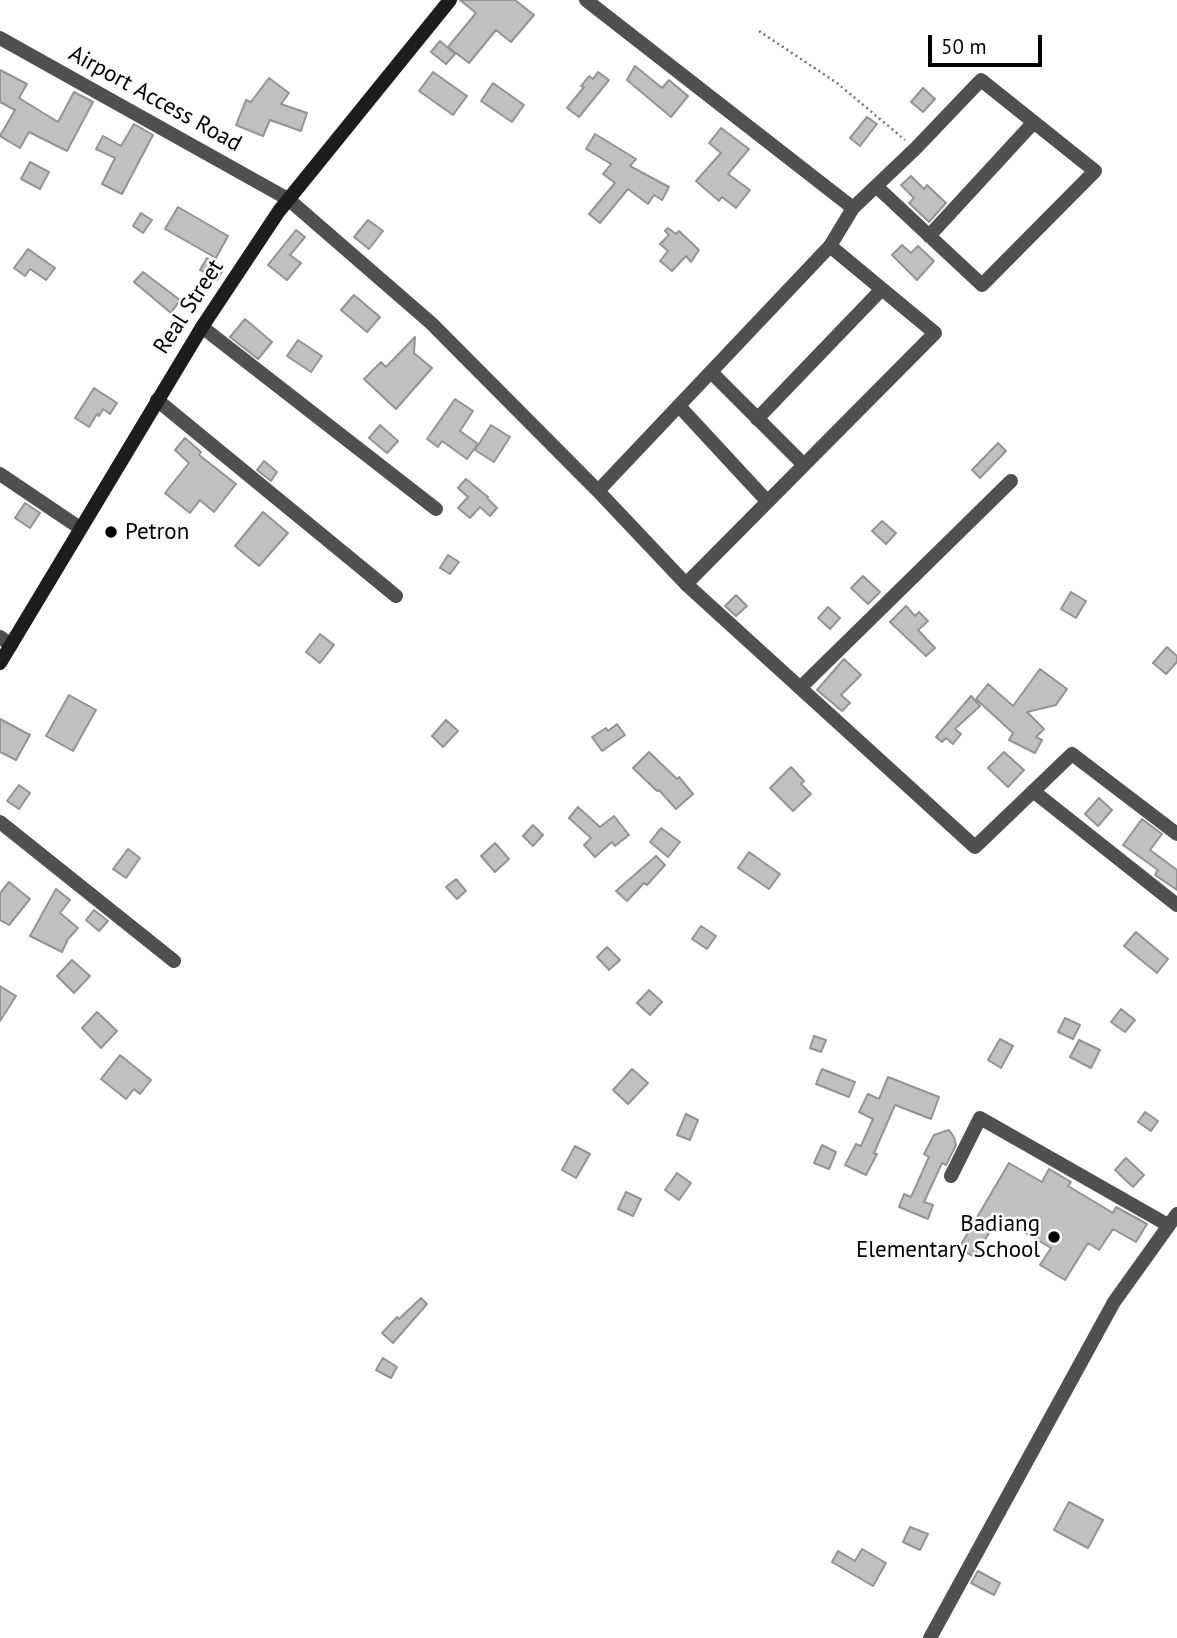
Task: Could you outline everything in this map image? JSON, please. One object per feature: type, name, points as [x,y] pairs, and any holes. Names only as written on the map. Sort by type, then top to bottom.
[{"type":"main road","name":"Real Street","points":[[0,663],[5,641],[80,528],[202,327],[288,199],[450,0]]},
{"type":"street","points":[[586,0],[853,208]]},
{"type":"street","name":"Airport Access Road","points":[[0,38],[288,199],[430,323],[598,491],[686,584],[975,847],[1033,791]]},
{"type":"street","points":[[598,491],[830,246],[853,208],[916,148],[981,80],[1095,171],[982,285],[877,187]]},
{"type":"street","points":[[929,236],[1034,122]]},
{"type":"street","points":[[686,584],[935,333],[830,246]]},
{"type":"street","points":[[757,419],[882,289]]},
{"type":"street","points":[[202,327],[436,509]]},
{"type":"street","points":[[711,372],[804,465]]},
{"type":"street","points":[[158,400],[396,596]]},
{"type":"street","points":[[679,406],[767,501]]},
{"type":"street","points":[[0,474],[80,528]]},
{"type":"street","points":[[800,688],[1011,481]]},
{"type":"street","points":[[1177,834],[1072,754],[1033,791],[1177,905]]},
{"type":"street","points":[[0,822],[174,961]]},
{"type":"street","points":[[930,1638],[1114,1302],[1172,1219],[980,1118],[951,1176]]},
{"type":"path","points":[[759,31],[837,83],[916,148]]},
{"type":"building","points":[[460,0],[515,0],[534,15],[511,42],[496,30],[469,63],[448,47],[476,13]]},
{"type":"building","points":[[440,41],[455,54],[446,64],[431,52]]},
{"type":"building","points":[[635,66],[662,88],[669,80],[688,96],[671,117],[627,80]]},
{"type":"building","points":[[0,70],[27,84],[19,98],[58,122],[74,92],[93,102],[67,151],[29,132],[20,148],[0,136],[15,110],[0,102]]},
{"type":"building","points":[[433,72],[467,96],[453,115],[419,91]]},
{"type":"building","points":[[598,72],[609,80],[579,117],[567,108],[584,87],[581,86],[589,76],[593,79]]},
{"type":"building","points":[[269,78],[289,93],[281,104],[307,113],[301,131],[270,120],[263,136],[236,125],[246,100],[251,102]]},
{"type":"building","points":[[493,83],[524,105],[512,122],[481,101]]},
{"type":"building","points":[[923,88],[935,99],[923,112],[911,102]]},
{"type":"building","points":[[867,117],[877,124],[860,146],[850,138]]},
{"type":"building","points":[[134,124],[153,135],[122,194],[102,184],[115,158],[96,149],[103,136],[121,146]]},
{"type":"building","points":[[721,128],[749,149],[728,174],[750,190],[736,208],[722,197],[719,201],[696,181],[721,153],[709,143]]},
{"type":"building","points":[[595,134],[636,159],[630,166],[669,187],[662,200],[654,195],[648,204],[628,189],[600,223],[589,214],[615,183],[603,174],[611,164],[586,149]]},
{"type":"building","points":[[30,162],[49,172],[40,189],[21,179]]},
{"type":"building","points":[[911,176],[924,189],[927,185],[946,203],[929,222],[909,203],[914,198],[901,185]]},
{"type":"building","points":[[178,207],[228,236],[216,258],[165,229]]},
{"type":"building","points":[[141,213],[152,220],[143,233],[133,226]]},
{"type":"building","points":[[368,220],[383,231],[369,249],[354,237]]},
{"type":"building","points":[[668,228],[676,234],[679,231],[699,250],[691,262],[686,256],[672,271],[660,261],[668,251],[660,244],[669,235],[665,231]]},
{"type":"building","points":[[296,230],[305,237],[290,255],[301,263],[287,280],[268,265]]},
{"type":"building","points":[[902,245],[911,253],[918,246],[934,261],[917,280],[892,255]]},
{"type":"building","points":[[28,249],[55,268],[46,280],[30,269],[25,276],[14,268]]},
{"type":"building","points":[[207,258],[224,268],[217,280],[200,270]]},
{"type":"building","points":[[143,272],[180,300],[171,313],[134,282]]},
{"type":"building","points":[[354,295],[380,317],[367,332],[341,310]]},
{"type":"building","points":[[245,319],[272,342],[258,359],[230,337]]},
{"type":"building","points":[[415,337],[414,353],[432,368],[396,409],[364,379],[381,362],[386,367]]},
{"type":"building","points":[[298,340],[322,356],[311,372],[287,356]]},
{"type":"building","points":[[94,388],[117,403],[110,414],[103,409],[99,416],[97,414],[89,427],[75,418]]},
{"type":"building","points":[[455,399],[473,411],[460,431],[478,444],[467,459],[442,441],[438,447],[427,439]]},
{"type":"building","points":[[380,425],[398,441],[387,453],[369,438]]},
{"type":"building","points":[[491,425],[510,437],[494,462],[475,450]]},
{"type":"building","points":[[185,438],[201,452],[199,455],[236,484],[214,512],[200,500],[190,513],[165,493],[189,463],[175,450]]},
{"type":"building","points":[[998,443],[1006,451],[980,478],[972,470]]},
{"type":"building","points":[[264,461],[277,472],[271,481],[257,470]]},
{"type":"building","points":[[466,479],[497,508],[490,516],[480,507],[470,518],[458,508],[468,497],[458,488]]},
{"type":"building","points":[[25,503],[40,513],[30,528],[15,518]]},
{"type":"building","points":[[263,512],[288,533],[259,566],[235,546]]},
{"type":"building","points":[[882,521],[896,533],[886,544],[872,531]]},
{"type":"building","points":[[448,555],[459,562],[450,574],[440,568]]},
{"type":"building","points":[[863,576],[880,592],[868,604],[851,588]]},
{"type":"building","points":[[1071,592],[1086,601],[1076,618],[1061,609]]},
{"type":"building","points":[[736,595],[747,606],[736,616],[725,606]]},
{"type":"building","points":[[906,606],[915,616],[919,612],[928,621],[918,630],[935,648],[926,656],[890,622]]},
{"type":"building","points":[[828,607],[840,618],[830,629],[818,618]]},
{"type":"building","points":[[320,634],[334,645],[320,663],[306,652]]},
{"type":"building","points":[[1167,647],[1177,656],[1177,662],[1166,674],[1153,663]]},
{"type":"building","points":[[844,659],[861,675],[841,695],[850,703],[842,711],[817,690]]},
{"type":"building","points":[[1040,669],[1067,689],[1056,705],[1027,712],[1044,729],[1036,737],[1042,740],[1035,753],[1009,740],[1013,733],[976,699],[988,684],[1013,706]]},
{"type":"building","points":[[69,695],[96,710],[73,751],[46,736]]},
{"type":"building","points":[[971,696],[980,706],[955,729],[961,734],[953,744],[946,738],[942,742],[936,737]]},
{"type":"building","points":[[0,719],[30,735],[16,760],[0,752]]},
{"type":"building","points":[[446,720],[458,731],[443,747],[432,736]]},
{"type":"building","points":[[617,724],[625,735],[602,751],[592,737]]},
{"type":"building","points":[[649,752],[677,779],[679,777],[693,794],[676,809],[633,768]]},
{"type":"building","points":[[1004,752],[1024,770],[1008,787],[988,768]]},
{"type":"building","points":[[791,767],[804,781],[801,784],[811,794],[793,811],[770,788]]},
{"type":"building","points":[[19,785],[30,793],[19,809],[7,801]]},
{"type":"building","points":[[1099,798],[1112,810],[1098,826],[1085,814]]},
{"type":"building","points":[[578,807],[600,827],[614,816],[629,835],[615,846],[612,842],[595,857],[584,845],[591,838],[569,818]]},
{"type":"building","points":[[1142,819],[1162,834],[1150,850],[1177,870],[1177,890],[1155,875],[1158,870],[1123,845]]},
{"type":"building","points":[[533,825],[543,835],[533,846],[523,836]]},
{"type":"building","points":[[661,828],[680,842],[668,857],[650,842]]},
{"type":"building","points":[[495,843],[509,859],[495,872],[481,856]]},
{"type":"building","points":[[128,849],[140,858],[126,878],[113,869]]},
{"type":"building","points":[[749,852],[780,874],[769,889],[738,868]]},
{"type":"building","points":[[656,856],[665,865],[647,885],[644,883],[627,901],[616,891]]},
{"type":"building","points":[[456,879],[466,891],[457,899],[446,887]]},
{"type":"building","points":[[9,882],[30,899],[9,925],[0,920],[0,893]]},
{"type":"building","points":[[56,889],[70,900],[60,913],[78,928],[68,939],[62,952],[30,936]]},
{"type":"building","points":[[94,910],[108,921],[99,931],[86,920]]},
{"type":"building","points":[[701,926],[716,936],[707,949],[692,939]]},
{"type":"building","points":[[1136,932],[1168,959],[1157,973],[1124,946]]},
{"type":"building","points":[[607,947],[620,960],[609,970],[597,957]]},
{"type":"building","points":[[72,960],[90,976],[74,993],[57,976]]},
{"type":"building","points":[[0,986],[16,996],[0,1021]]},
{"type":"building","points":[[649,990],[662,1002],[650,1015],[637,1003]]},
{"type":"building","points":[[1121,1009],[1135,1020],[1125,1032],[1111,1022]]},
{"type":"building","points":[[97,1012],[117,1031],[101,1048],[82,1028]]},
{"type":"building","points":[[1065,1018],[1080,1025],[1073,1039],[1058,1032]]},
{"type":"building","points":[[814,1036],[826,1040],[821,1052],[810,1048]]},
{"type":"building","points":[[1000,1039],[1013,1046],[1001,1068],[988,1060]]},
{"type":"building","points":[[1079,1040],[1100,1050],[1091,1068],[1070,1057]]},
{"type":"building","points":[[120,1055],[151,1080],[140,1094],[134,1089],[126,1099],[101,1079]]},
{"type":"building","points":[[632,1069],[648,1083],[628,1104],[613,1090]]},
{"type":"building","points":[[822,1069],[855,1082],[849,1097],[816,1084]]},
{"type":"building","points":[[888,1077],[939,1097],[931,1119],[895,1105],[874,1153],[877,1154],[866,1175],[845,1165],[856,1144],[861,1146],[873,1119],[859,1112],[868,1094],[879,1099]]},
{"type":"building","points":[[1145,1112],[1158,1121],[1151,1131],[1138,1122]]},
{"type":"building","points":[[686,1114],[698,1120],[690,1140],[677,1135]]},
{"type":"building","points":[[949,1130],[956,1145],[946,1165],[942,1163],[924,1202],[933,1205],[928,1219],[899,1207],[904,1194],[911,1197],[929,1157],[924,1154],[934,1135]]},
{"type":"building","points":[[822,1145],[836,1152],[829,1169],[814,1163]]},
{"type":"building","points":[[575,1146],[590,1154],[576,1178],[562,1170]]},
{"type":"building","points":[[1126,1158],[1144,1175],[1133,1187],[1115,1170]]},
{"type":"building","points":[[1009,1163],[1042,1182],[1049,1169],[1071,1182],[1068,1186],[1113,1213],[1116,1207],[1147,1224],[1136,1242],[1113,1229],[1099,1250],[1088,1243],[1065,1280],[1040,1265],[1051,1248],[999,1217],[974,1257],[959,1248]]},
{"type":"building","points":[[677,1173],[691,1183],[679,1200],[665,1190]]},
{"type":"building","points":[[626,1192],[641,1199],[633,1216],[618,1209]]},
{"type":"building","points":[[421,1298],[427,1304],[393,1343],[382,1333]]},
{"type":"building","points":[[383,1358],[397,1367],[391,1378],[376,1370]]},
{"type":"building","points":[[1069,1502],[1103,1520],[1088,1548],[1054,1530]]},
{"type":"building","points":[[910,1527],[928,1534],[920,1550],[903,1542]]},
{"type":"building","points":[[862,1549],[886,1563],[873,1586],[832,1562],[838,1551],[855,1561]]},
{"type":"building","points":[[978,1571],[1000,1583],[994,1595],[971,1583]]},
{"type":"place","name":"Petron","points":[[111,532]]},
{"type":"place","name":"Badiang Elementary School","points":[[1054,1237]]}]
